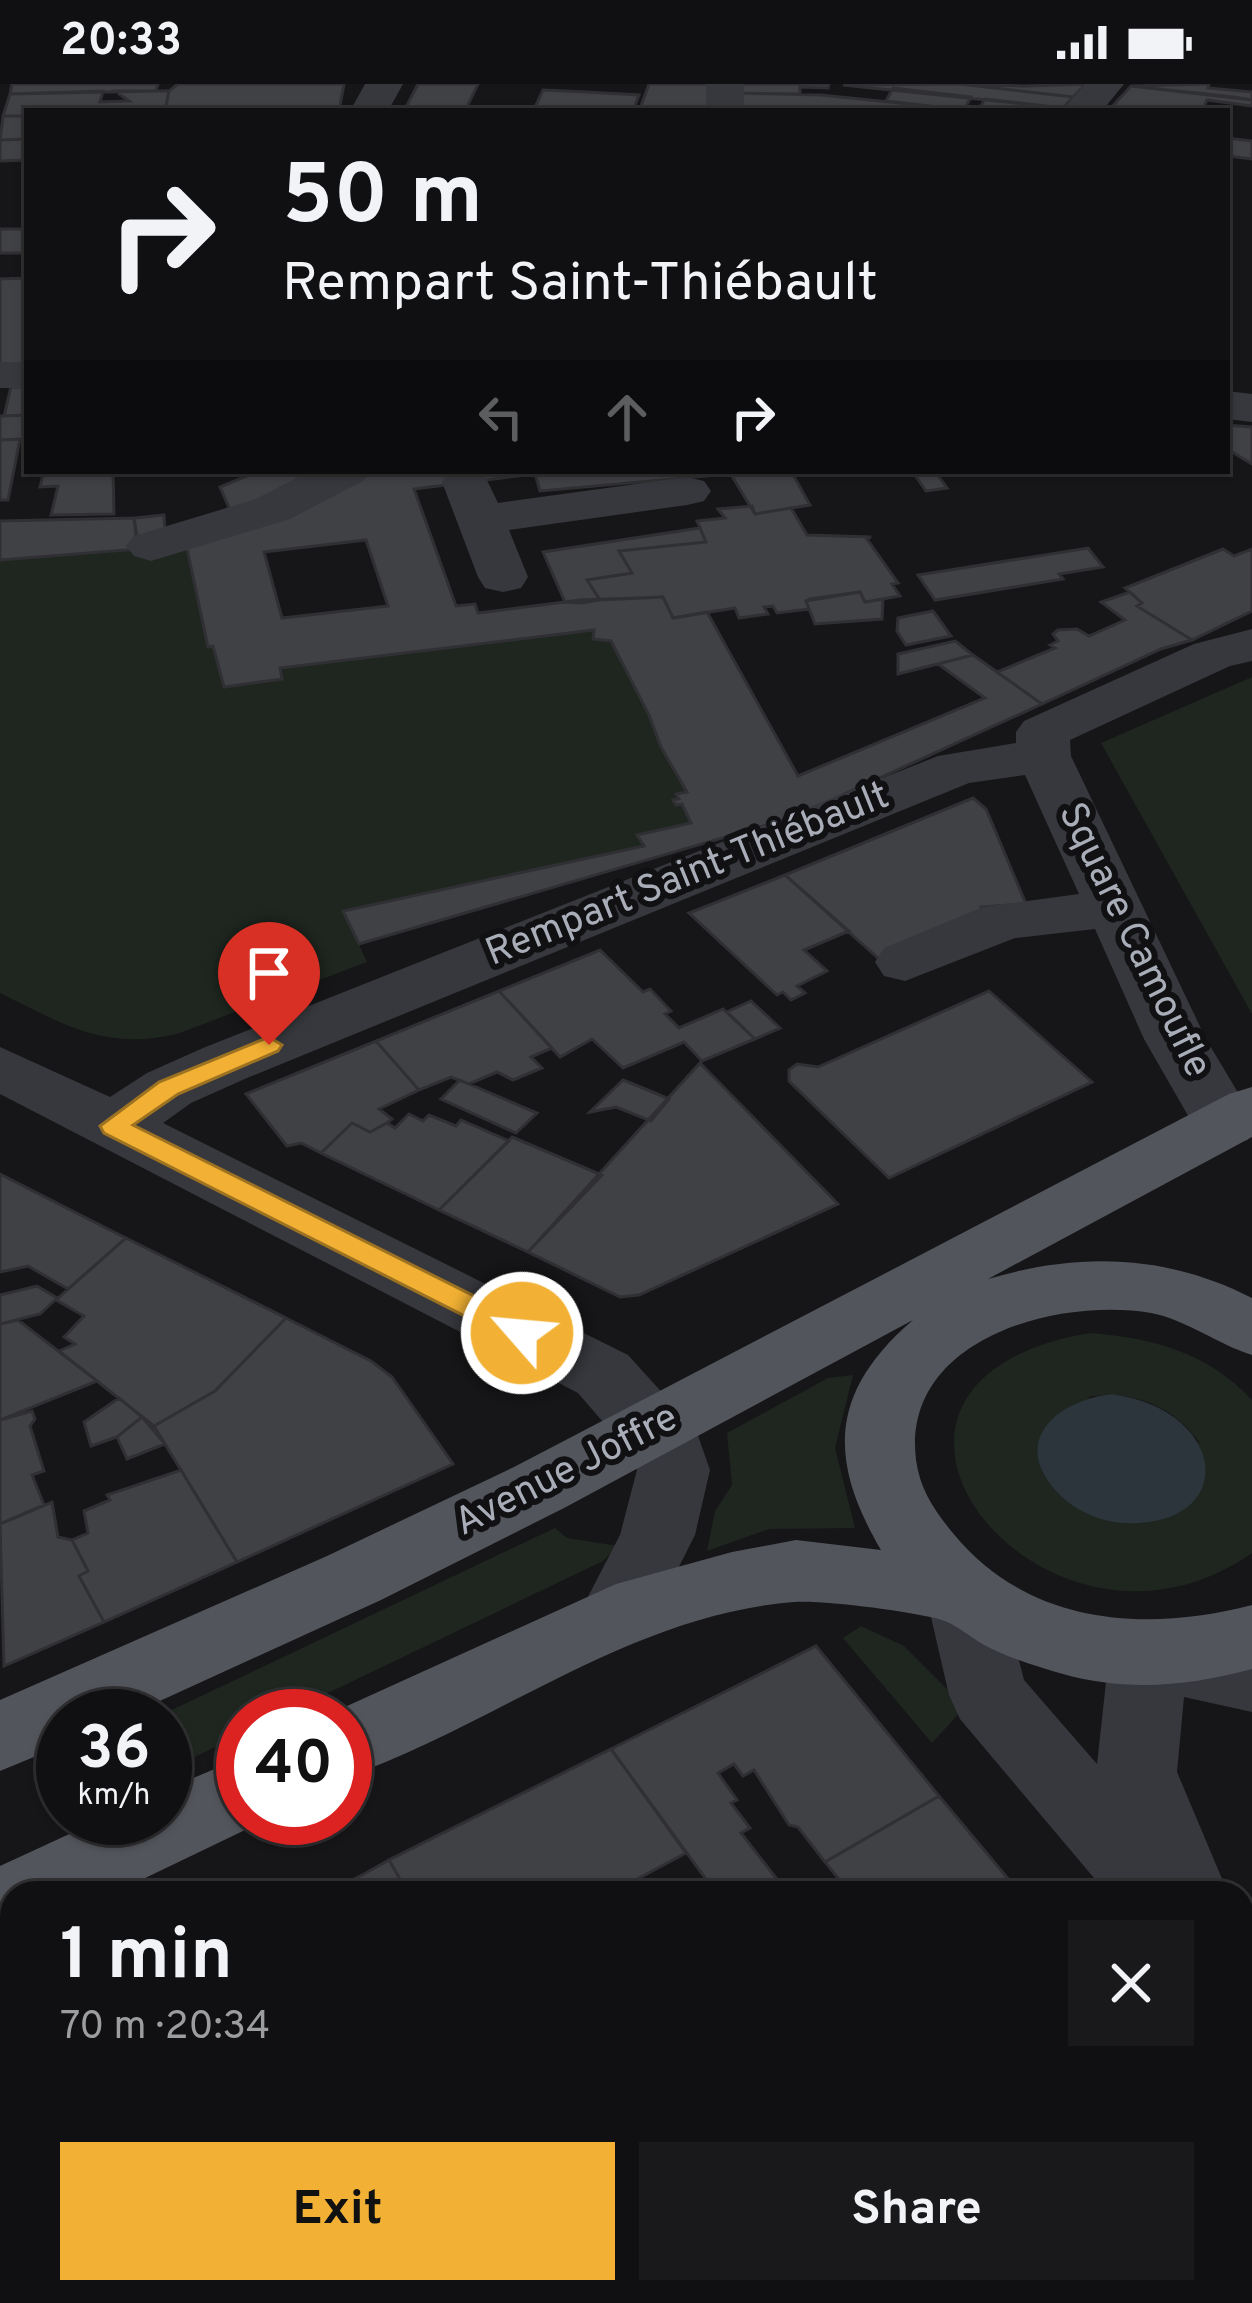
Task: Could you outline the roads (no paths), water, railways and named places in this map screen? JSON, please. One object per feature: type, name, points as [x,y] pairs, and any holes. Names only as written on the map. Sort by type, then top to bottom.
[{"type":"main road","name":"Avenue Joffre","points":[[0,1737],[354,1578],[653,1430],[942,1304],[1122,1180],[1238,1116]]},
{"type":"main road","points":[[1252,1329],[1185,1297],[1119,1286],[942,1304],[933,1340],[891,1389],[879,1454],[888,1495],[920,1552],[963,1591],[1026,1630],[1104,1650],[1158,1655],[1200,1653],[1252,1636]]},
{"type":"main road","points":[[372,1731],[616,1616],[732,1583],[796,1571],[963,1591]]},
{"type":"main road","points":[[59,1881],[216,1805]]},
{"type":"street","points":[[1084,108],[1105,84]]},
{"type":"street","points":[[151,546],[273,509],[340,474]]},
{"type":"street","points":[[503,577],[472,501],[686,491]]},
{"type":"street","points":[[1044,756],[1043,732],[1212,656],[1252,645]]},
{"type":"street","name":"Square Camoufle","points":[[1044,756],[1175,1039],[1238,1116]]},
{"type":"street","name":"Rempart Saint-Thiébault","points":[[113,1126],[169,1088],[225,1063],[935,776],[996,759],[1044,756]]},
{"type":"street","points":[[905,962],[1004,920],[1115,910]]},
{"type":"street","points":[[0,1068],[603,1374],[670,1450],[674,1481],[667,1507],[616,1616]]},
{"type":"street","points":[[963,1591],[988,1695],[1123,1852],[1159,1881]]},
{"type":"street","points":[[1181,1881],[1137,1772],[1158,1655],[1207,1672],[1252,1679]]}]
